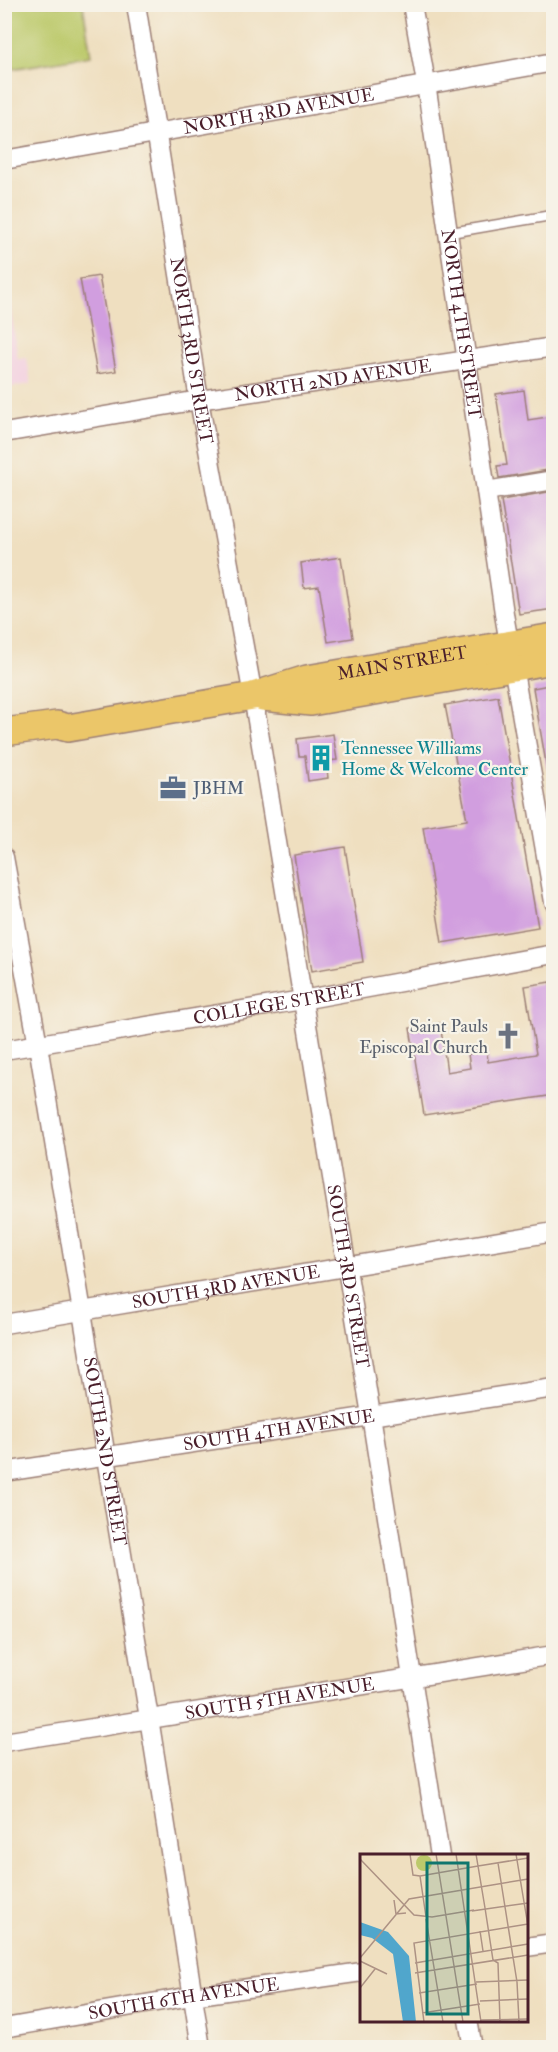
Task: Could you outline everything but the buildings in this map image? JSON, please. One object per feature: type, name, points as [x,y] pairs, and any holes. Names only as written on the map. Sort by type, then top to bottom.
[{"type":"main road","name":"MAIN STREET","points":[[4,749],[58,735],[69,728],[253,696],[311,702],[511,656],[554,638]]},
{"type":"main road","name":"MAIN STREET","points":[[511,656],[554,660]]},
{"type":"main road","name":"MAIN STREET","points":[[4,732],[57,725],[69,728]]},
{"type":"street","name":"NORTH 3RD STREET","points":[[136,4],[199,400],[253,696]]},
{"type":"street","name":"NORTH 4TH STREET","points":[[412,4],[426,83],[511,656],[554,902]]},
{"type":"street","name":"NORTH 3RD AVENUE","points":[[4,160],[156,131],[554,62]]},
{"type":"street","name":"NORTH 2ND AVENUE","points":[[4,433],[199,400],[554,347]]},
{"type":"street","points":[[486,491],[554,480]]},
{"type":"street","name":"SOUTH 3RD STREET","points":[[253,696],[345,1268],[371,1415],[440,1854]]},
{"type":"street","name":"SOUTH 2ND STREET","points":[[4,857],[38,1045],[201,2048]]},
{"type":"street","name":"COLLEGE STREET","points":[[4,1050],[302,1000],[554,954]]},
{"type":"street","name":"SOUTH 3RD AVENUE","points":[[4,1324],[82,1313],[554,1232]]},
{"type":"street","name":"SOUTH 4TH AVENUE","points":[[4,1472],[554,1388]]},
{"type":"street","name":"SOUTH 5TH AVENUE","points":[[4,1742],[554,1655]]},
{"type":"street","points":[[528,1947],[554,1943]]},
{"type":"street","name":"SOUTH 6TH AVENUE","points":[[4,2028],[192,1996],[360,1972]]},
{"type":"street","points":[[468,2022],[473,2048]]},
{"type":"lane","points":[[448,233],[554,215]]},
{"type":"shaded area","points":[[4,261],[18,359],[27,358],[31,384],[5,388]]},
{"type":"green space","points":[[5,4],[83,5],[91,56],[5,70]]},
{"type":"place","name":"Tennessee Williams Home & Welcome Center","points":[[321,758]]},
{"type":"place","name":"JBHM","points":[[173,788]]},
{"type":"place","name":"Saint Pauls Episcopal Church","points":[[508,1036]]}]
